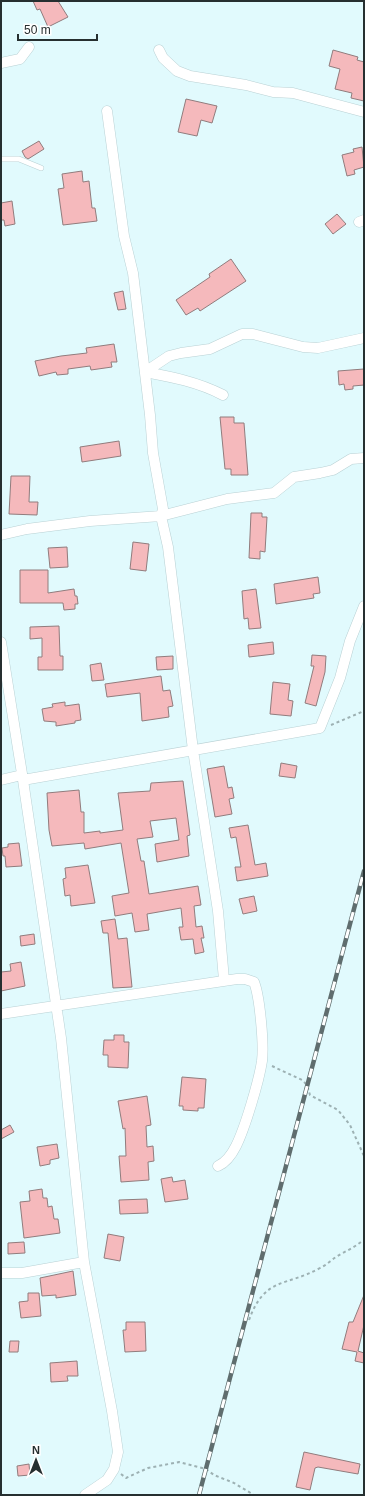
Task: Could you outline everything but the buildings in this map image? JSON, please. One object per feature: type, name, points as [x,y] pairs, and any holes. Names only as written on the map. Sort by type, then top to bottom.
[{"type":"street","points":[[1,63],[20,58],[29,47]]},
{"type":"street","points":[[159,50],[163,58],[177,71],[190,76],[246,85],[273,92],[293,93],[364,112]]},
{"type":"street","points":[[107,111],[124,236],[133,273],[153,453],[163,510],[161,516],[168,547],[192,750],[218,911],[224,980]]},
{"type":"street","points":[[145,372],[170,356],[210,349],[242,334],[253,334],[303,348],[318,348],[364,338]]},
{"type":"street","points":[[145,372],[177,378],[206,387],[223,395]]},
{"type":"street","points":[[1,535],[27,529],[90,521],[161,516],[227,499],[274,493],[294,477],[333,470],[351,459],[364,458]]},
{"type":"street","points":[[1,780],[320,728],[340,678],[350,641],[364,606]]},
{"type":"street","points":[[1,642],[23,777],[56,1005],[84,1262],[112,1411],[118,1452],[114,1469],[107,1480],[85,1495]]},
{"type":"street","points":[[1,1014],[224,980],[245,979],[254,982],[261,1029],[262,1061],[252,1100],[236,1146],[226,1161],[218,1166]]},
{"type":"street","points":[[1,1273],[22,1273],[84,1262]]},
{"type":"lane","points":[[1,159],[19,159],[41,168]]},
{"type":"path","points":[[320,728],[335,724],[364,712]]},
{"type":"path","points":[[262,1061],[302,1080],[307,1085],[310,1095],[338,1110],[350,1126],[360,1144],[364,1156]]},
{"type":"path","points":[[249,1320],[255,1304],[274,1285],[295,1280],[302,1275],[320,1269],[362,1241],[364,1242]]},
{"type":"path","points":[[114,1469],[126,1478],[148,1468],[180,1462],[206,1469],[214,1475],[234,1483],[254,1495]]},
{"type":"railway","points":[[199,1495],[364,871]]}]
